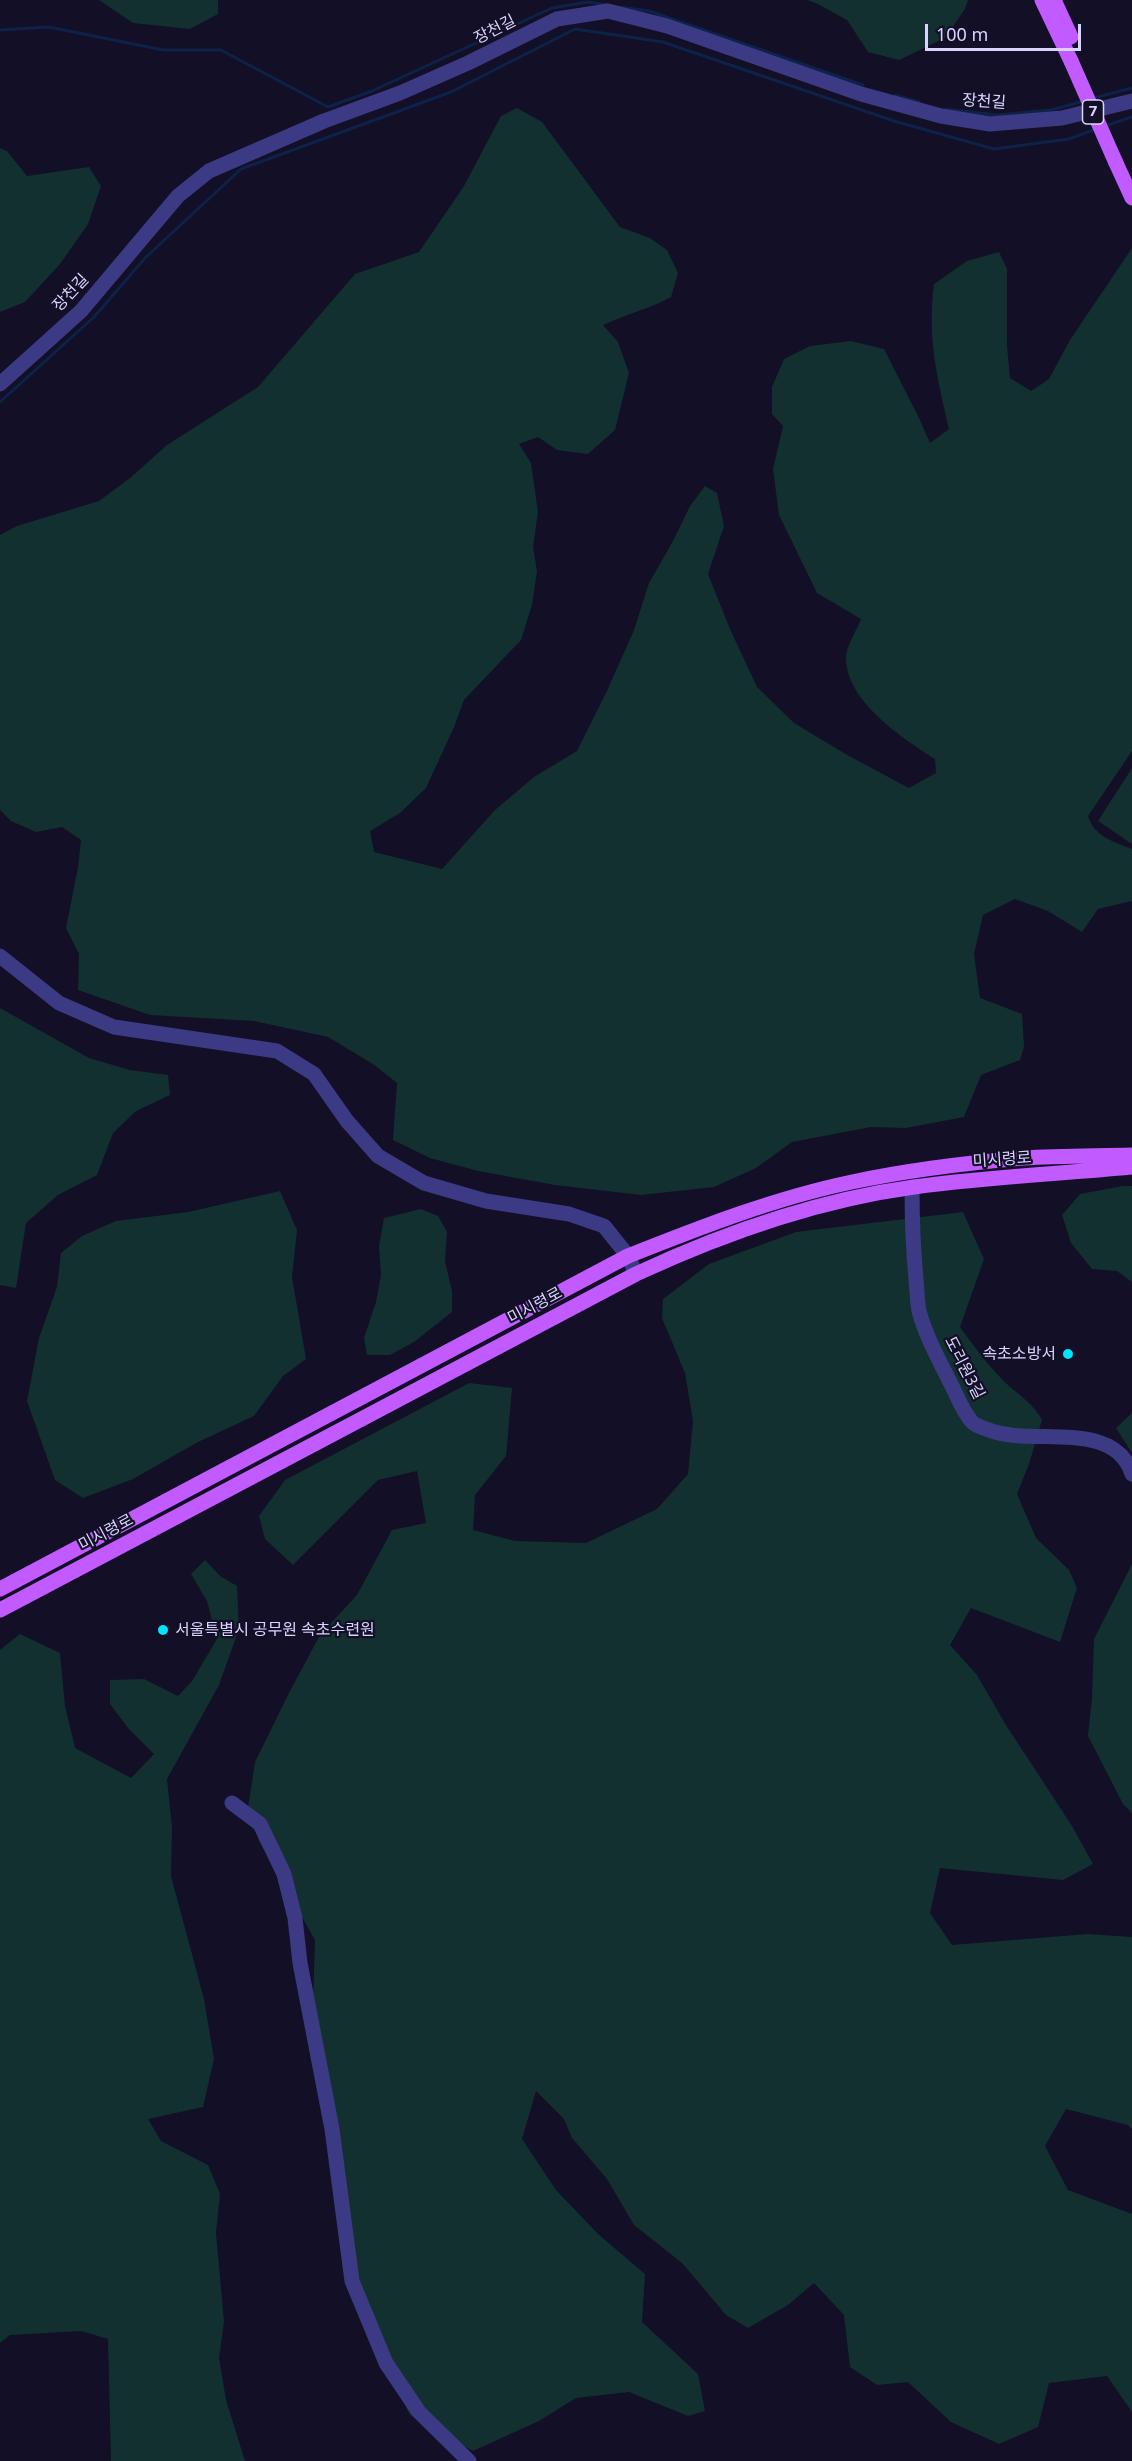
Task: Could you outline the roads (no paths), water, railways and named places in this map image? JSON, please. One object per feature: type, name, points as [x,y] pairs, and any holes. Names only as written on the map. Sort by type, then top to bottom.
[{"type":"main road","name":"7","points":[[1042,0],[1075,60],[1125,165],[1132,198]]},
{"type":"main road","name":"7","points":[[1054,0],[1075,60]]},
{"type":"main road","name":"미시령로","points":[[0,1589],[628,1256],[742,1212],[799,1194],[853,1182],[960,1165],[1026,1158],[1132,1155]]},
{"type":"main road","name":"미시령로","points":[[0,1610],[636,1274],[685,1252],[771,1220],[815,1207],[912,1187],[1132,1167]]},
{"type":"street","name":"장천길","points":[[0,384],[81,311],[178,196],[209,171],[324,121],[419,85],[557,19],[608,11],[667,26],[861,94],[941,116],[990,124],[1062,118],[1132,101]]},
{"type":"street","points":[[0,956],[59,1003],[114,1028],[277,1051],[314,1074],[347,1121],[378,1156],[424,1183],[486,1201],[569,1214],[604,1226],[628,1256],[636,1274]]},
{"type":"street","name":"도리원3길","points":[[912,1187],[912,1245],[919,1310],[928,1337],[962,1408],[973,1423],[1008,1436],[1084,1438],[1104,1443],[1121,1454],[1132,1474]]},
{"type":"street","points":[[232,1803],[260,1824],[284,1874],[296,1918],[302,1974],[332,2129],[352,2281],[386,2363],[419,2412],[469,2461]]},
{"type":"waterway","points":[[0,30],[49,27],[163,50],[221,50],[328,107],[372,91],[552,8],[588,2],[608,5]]},
{"type":"waterway","points":[[620,7],[649,11],[863,85]]},
{"type":"waterway","points":[[0,402],[94,317],[146,257],[241,169],[451,92],[575,29],[663,42],[894,121],[994,149],[1069,139],[1096,129]]},
{"type":"waterway","points":[[1094,98],[1132,88]]},
{"type":"waterway","points":[[895,95],[919,102]]},
{"type":"waterway","points":[[946,109],[997,115],[1051,110],[1084,101]]},
{"type":"waterway","points":[[1105,126],[1132,117]]},
{"type":"place","name":"속초소방서","points":[[1068,1354]]},
{"type":"place","name":"서울특별시 공무원 속초수련원","points":[[163,1630]]}]
